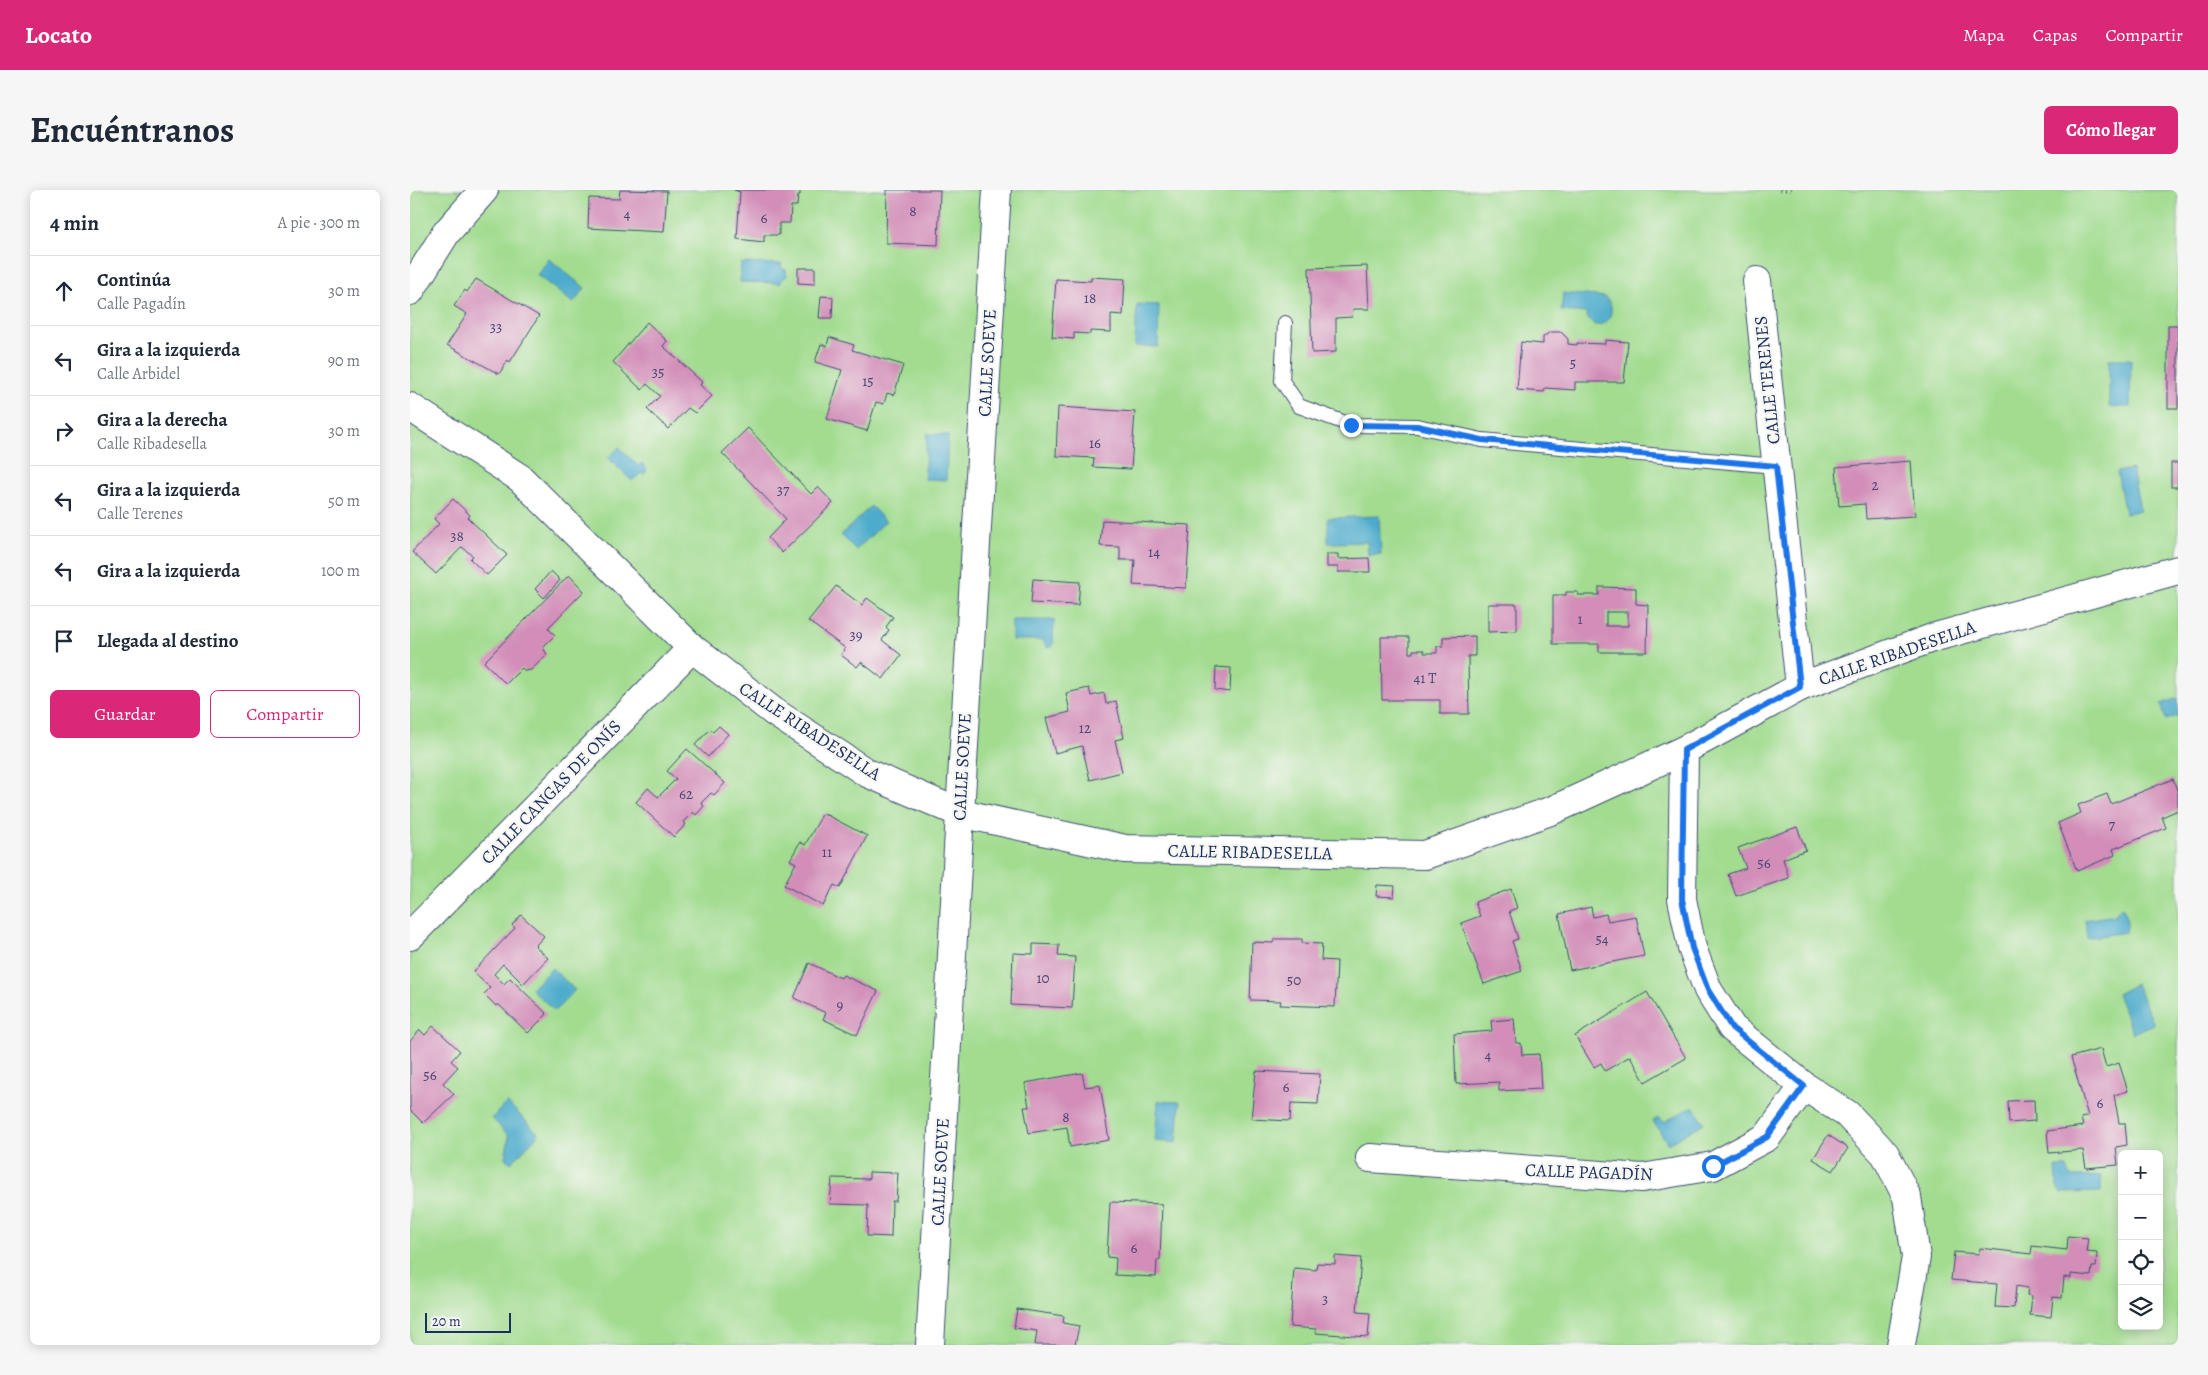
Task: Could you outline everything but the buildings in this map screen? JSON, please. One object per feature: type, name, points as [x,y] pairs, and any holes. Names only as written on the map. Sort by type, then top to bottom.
[{"type":"street","points":[[410,291],[446,233],[484,190]]},
{"type":"street","name":"CALLE SOEVE","points":[[930,1345],[997,190]]},
{"type":"street","name":"CALLE TERENES","points":[[1757,281],[1800,687]]},
{"type":"street","name":"CALLE RIBADESELLA","points":[[410,407],[520,478],[692,648],[774,712],[867,773],[960,813],[1125,850],[1425,855],[1554,810],[1684,750],[1800,687],[1932,638],[2178,570]]},
{"type":"street","name":"CALLE CANGAS DE ONÍS","points":[[410,936],[692,648]]},
{"type":"street","points":[[1684,750],[1682,899],[1692,948],[1708,990],[1732,1028],[1804,1086],[1848,1114],[1885,1154],[1907,1197],[1916,1257],[1901,1345]]},
{"type":"street","name":"CALLE PAGADÍN","points":[[1370,1158],[1642,1178],[1713,1166],[1767,1137],[1804,1086]]},
{"type":"lane","points":[[1285,323],[1282,381],[1299,406],[1351,425],[1417,426],[1482,440],[1776,466]]},
{"type":"path","points":[[1780,190],[1793,190]]},
{"type":"green space","points":[[410,190],[2178,190],[2178,1345],[410,1345]]},
{"type":"water","points":[[549,259],[585,288],[573,303],[537,275]]},
{"type":"water","points":[[741,263],[782,264],[781,268],[786,270],[787,276],[781,280],[781,283],[740,282]]},
{"type":"water","points":[[1563,293],[1604,297],[1611,306],[1610,317],[1603,324],[1595,325],[1588,319],[1586,313],[1561,311]]},
{"type":"water","points":[[1137,304],[1159,305],[1158,347],[1135,346]]},
{"type":"water","points":[[2109,359],[2131,359],[2130,407],[2109,407]]},
{"type":"water","points":[[927,434],[948,435],[946,480],[924,479]]},
{"type":"water","points":[[619,447],[638,466],[642,463],[647,470],[644,475],[641,473],[632,481],[608,458]]},
{"type":"water","points":[[2132,469],[2140,510],[2125,514],[2117,472]]},
{"type":"water","points":[[871,506],[886,521],[856,550],[841,535]]},
{"type":"water","points":[[1379,516],[1381,554],[1368,555],[1367,542],[1328,543],[1328,518]]},
{"type":"water","points":[[1012,620],[1054,620],[1053,646],[1047,648],[1043,640],[1012,640]]},
{"type":"water","points":[[2178,698],[2178,716],[2166,720],[2161,704]]},
{"type":"water","points":[[2121,907],[2125,912],[2126,932],[2087,938],[2085,920],[2115,915]]},
{"type":"water","points":[[552,968],[575,990],[555,1011],[531,989]]},
{"type":"water","points":[[2136,984],[2154,1024],[2133,1033],[2117,994]]},
{"type":"water","points":[[1158,1101],[1180,1102],[1177,1143],[1155,1141]]},
{"type":"water","points":[[507,1102],[539,1134],[511,1163],[505,1158],[509,1136],[492,1118]]},
{"type":"water","points":[[1693,1106],[1704,1123],[1668,1144],[1653,1121],[1658,1118],[1664,1122]]},
{"type":"water","points":[[2056,1167],[2067,1167],[2070,1177],[2101,1176],[2101,1192],[2062,1193],[2057,1187]]},
{"type":"route","points":[[1351,425],[1417,426],[1482,440],[1776,466],[1800,687],[1684,750],[1682,899],[1692,948],[1708,990],[1732,1028],[1804,1086],[1767,1137],[1713,1166]]}]
